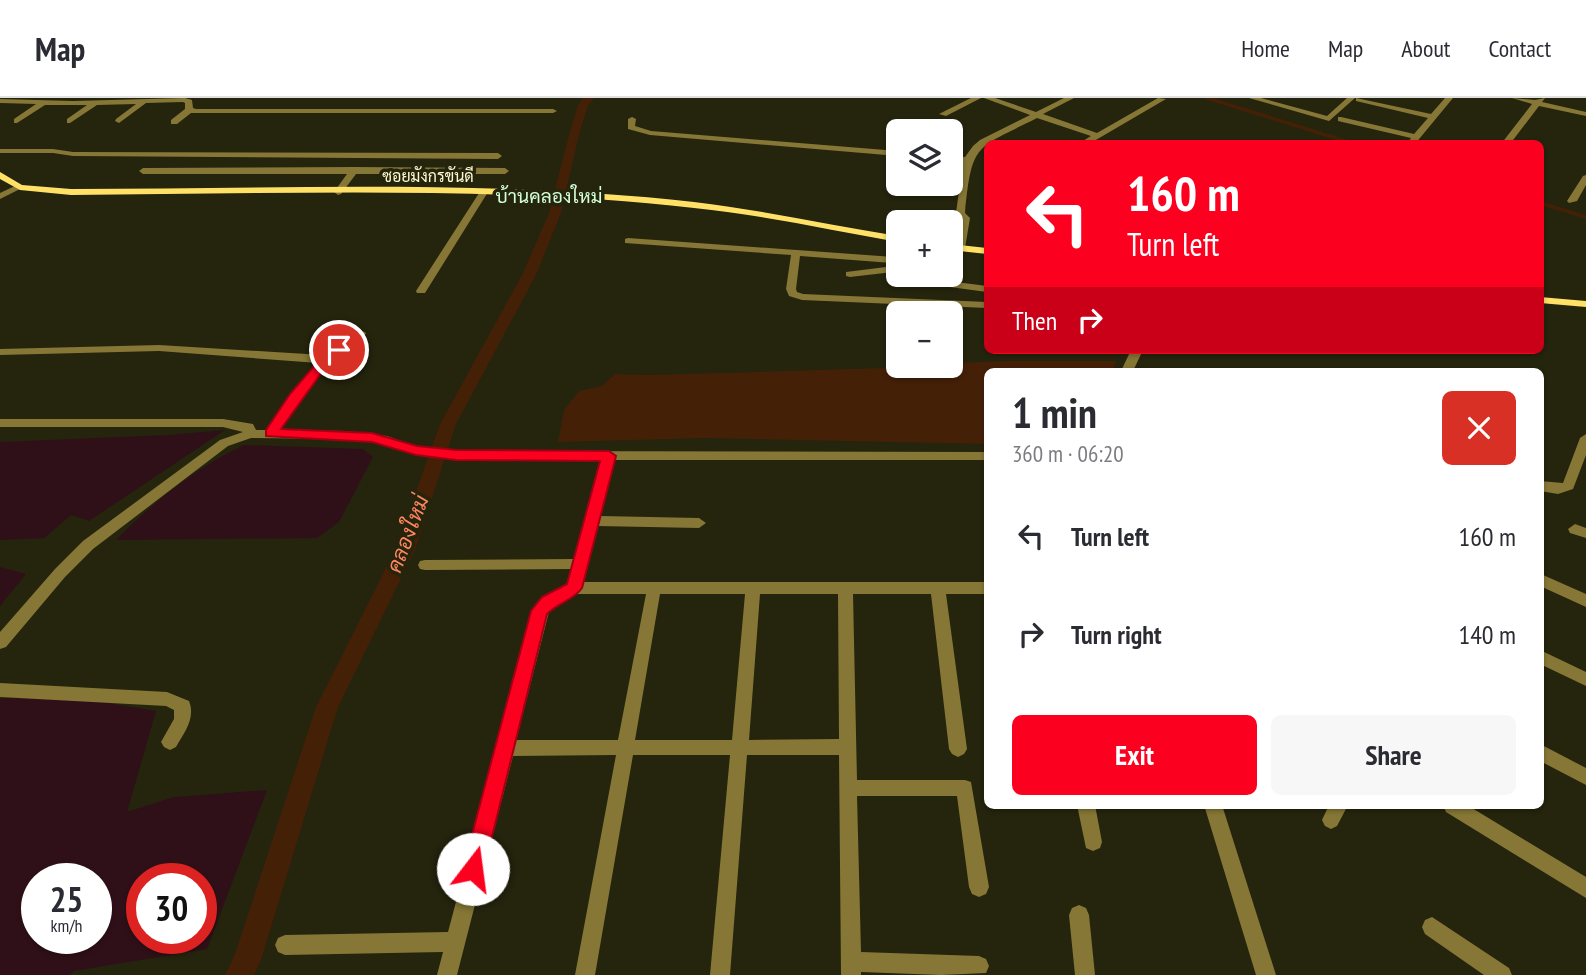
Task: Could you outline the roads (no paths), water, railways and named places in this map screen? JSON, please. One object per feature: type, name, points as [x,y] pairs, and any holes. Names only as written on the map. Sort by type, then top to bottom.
[{"type":"street","points":[[943,114],[977,98]]},
{"type":"street","points":[[988,98],[1096,135]]},
{"type":"street","points":[[987,140],[1070,98]]},
{"type":"street","points":[[1253,98],[1273,101],[1329,118],[1355,99],[1433,117]]},
{"type":"street","points":[[1414,140],[1448,98]]},
{"type":"street","points":[[1516,98],[1540,101],[1586,114]]},
{"type":"street","points":[[1088,140],[1162,99]]},
{"type":"street","points":[[0,101],[94,103],[184,100],[189,102],[189,110]]},
{"type":"street","points":[[119,121],[144,101]]},
{"type":"street","points":[[1508,140],[1540,101]]},
{"type":"street","points":[[17,121],[44,102]]},
{"type":"street","points":[[70,121],[94,103]]},
{"type":"street","points":[[174,122],[189,110],[553,111]]},
{"type":"street","points":[[632,119],[631,127],[650,133],[886,153]]},
{"type":"street","points":[[1341,119],[1410,140]]},
{"type":"street","points":[[961,210],[968,160],[975,146],[984,142]]},
{"type":"street","points":[[0,151],[53,151],[73,154],[498,156]]},
{"type":"street","points":[[963,160],[968,160]]},
{"type":"street","points":[[338,192],[354,170]]},
{"type":"street","points":[[143,171],[505,171]]},
{"type":"street","name":"ซอยมังกรขันดี","points":[[0,175],[20,187],[107,193],[484,192],[572,195],[696,205],[886,237]]},
{"type":"street","points":[[1572,201],[1586,178]]},
{"type":"street","points":[[0,196],[20,187]]},
{"type":"street","points":[[421,291],[484,192]]},
{"type":"street","points":[[628,241],[886,258]]},
{"type":"street","points":[[963,248],[984,251]]},
{"type":"street","points":[[796,253],[791,289],[793,294],[802,297],[984,305]]},
{"type":"street","points":[[850,274],[886,270]]},
{"type":"street","points":[[963,286],[984,289]]},
{"type":"street","points":[[1544,300],[1586,304]]},
{"type":"street","points":[[271,433],[295,397],[323,365],[324,359],[361,333]]},
{"type":"street","points":[[0,352],[159,348],[216,354],[317,356],[324,359]]},
{"type":"street","points":[[0,423],[223,423],[249,427],[250,434]]},
{"type":"street","points":[[0,642],[88,545],[224,443],[250,434],[372,438],[416,451],[456,455],[984,456]]},
{"type":"street","points":[[1544,487],[1558,489],[1568,486],[1582,458],[1586,438]]},
{"type":"street","points":[[574,588],[609,456]]},
{"type":"street","points":[[591,521],[699,523]]},
{"type":"street","points":[[425,565],[580,564]]},
{"type":"street","points":[[1544,581],[1586,601]]},
{"type":"street","points":[[447,975],[540,611],[548,602],[574,588],[984,588]]},
{"type":"street","points":[[585,975],[654,588]]},
{"type":"street","points":[[720,975],[753,588]]},
{"type":"street","points":[[845,588],[851,968],[979,966]]},
{"type":"street","points":[[938,588],[958,749]]},
{"type":"street","points":[[1544,659],[1586,679]]},
{"type":"street","points":[[0,691],[167,699],[183,706],[182,720],[170,742]]},
{"type":"street","points":[[505,748],[848,747]]},
{"type":"street","points":[[1544,754],[1586,777]]},
{"type":"street","points":[[848,788],[965,788],[979,887]]},
{"type":"street","points":[[1087,809],[1093,842]]},
{"type":"street","points":[[1214,809],[1266,975]]},
{"type":"street","points":[[1457,809],[1586,888]]},
{"type":"street","points":[[1079,915],[1086,975]]},
{"type":"street","points":[[1432,927],[1502,975]]},
{"type":"street","points":[[285,945],[455,942]]},
{"type":"waterway","name":"คลองใหม่","points":[[239,975],[247,960],[327,707],[405,550],[448,424],[529,275],[555,213],[575,131],[583,105],[589,98]]},
{"type":"waterway","points":[[1207,98],[1342,140]]},
{"type":"waterway","points":[[1544,204],[1586,217]]},
{"type":"district","name":"บ้านคลองใหม่","points":[[549,196]]}]
